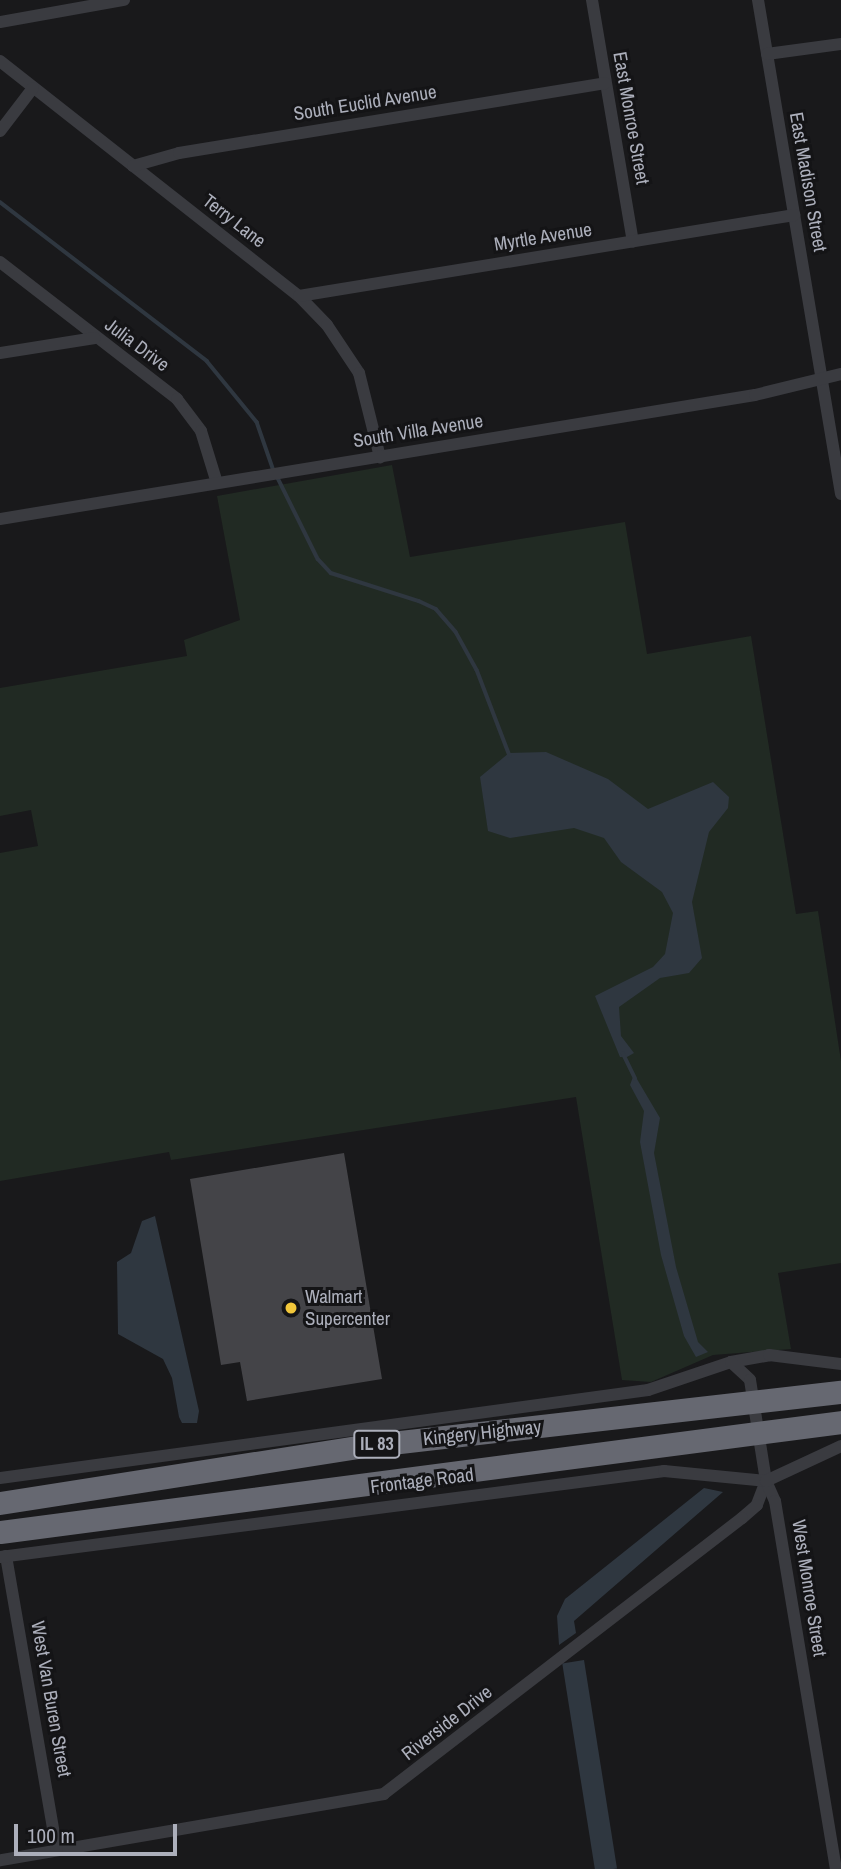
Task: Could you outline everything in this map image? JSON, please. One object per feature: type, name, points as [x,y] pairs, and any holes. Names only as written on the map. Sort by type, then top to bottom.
[{"type":"highway","name":"Kingery Highway","points":[[0,1503],[365,1446],[841,1392]]},
{"type":"highway","name":"Kingery Highway","points":[[0,1532],[841,1422]]},
{"type":"street","points":[[0,22],[124,0]]},
{"type":"street","name":"East Monroe Street","points":[[592,0],[633,242]]},
{"type":"street","name":"East Madison Street","points":[[758,0],[841,494]]},
{"type":"street","points":[[767,54],[841,44]]},
{"type":"street","name":"Terry Lane","points":[[0,61],[299,296],[359,373],[380,457]]},
{"type":"street","name":"South Euclid Avenue","points":[[133,166],[179,153],[605,83]]},
{"type":"street","points":[[0,131],[33,88]]},
{"type":"street","name":"Myrtle Avenue","points":[[299,296],[794,215]]},
{"type":"street","name":"Julia Drive","points":[[0,262],[177,399],[201,431],[217,483]]},
{"type":"street","points":[[0,353],[95,338]]},
{"type":"street","name":"South Villa Avenue","points":[[0,519],[755,396],[841,374]]},
{"type":"street","points":[[0,1478],[648,1390],[731,1362],[769,1355],[841,1364]]},
{"type":"street","points":[[731,1362],[750,1380],[761,1433],[766,1481],[841,1446]]},
{"type":"street","name":"Frontage Road","points":[[3,1556],[664,1471],[766,1481]]},
{"type":"street","name":"Riverside Drive","points":[[0,1860],[384,1794],[742,1518],[757,1505],[766,1481]]},
{"type":"street","name":"West Monroe Street","points":[[766,1481],[775,1501],[836,1869]]},
{"type":"street","name":"West Van Buren Street","points":[[3,1556],[57,1850]]},
{"type":"shaded area","points":[[392,465],[410,557],[625,522],[647,654],[751,636],[796,914],[818,911],[841,1061],[841,1263],[778,1273],[791,1349],[713,1355],[651,1382],[622,1380],[576,1097],[171,1160],[169,1152],[0,1181],[0,853],[38,846],[31,810],[0,816],[0,688],[187,656],[184,640],[240,620],[217,496]]},
{"type":"shaded area","points":[[546,752],[608,779],[648,809],[713,782],[729,797],[728,808],[709,832],[692,902],[702,958],[689,973],[660,978],[619,1007],[621,1036],[634,1053],[627,1057],[620,1057],[595,996],[653,967],[665,954],[673,913],[662,892],[621,862],[604,838],[574,828],[510,838],[488,831],[480,777],[509,753]]},
{"type":"shaded area","points":[[634,1074],[660,1118],[654,1153],[676,1267],[698,1342],[708,1352],[696,1357],[684,1336],[661,1255],[640,1142],[644,1111],[630,1085]]},
{"type":"shaded area","points":[[155,1216],[199,1411],[197,1423],[182,1423],[172,1378],[163,1359],[118,1334],[117,1262],[131,1253],[142,1221]]},
{"type":"shaded area","points":[[704,1488],[723,1492],[574,1621],[576,1633],[559,1645],[557,1616],[565,1599]]},
{"type":"shaded area","points":[[584,1660],[617,1868],[595,1869],[562,1663]]},
{"type":"building","name":"Walmart Supercenter","points":[[344,1153],[382,1379],[247,1401],[240,1362],[221,1365],[190,1179]]},
{"type":"waterway","points":[[0,202],[207,361],[257,422],[274,471]]},
{"type":"waterway","points":[[278,478],[318,559],[331,573],[436,609],[456,632],[477,670],[510,756]]},
{"type":"waterway","points":[[623,1053],[635,1078]]},
{"type":"place","name":"Walmart Supercenter","points":[[291,1308]]}]
